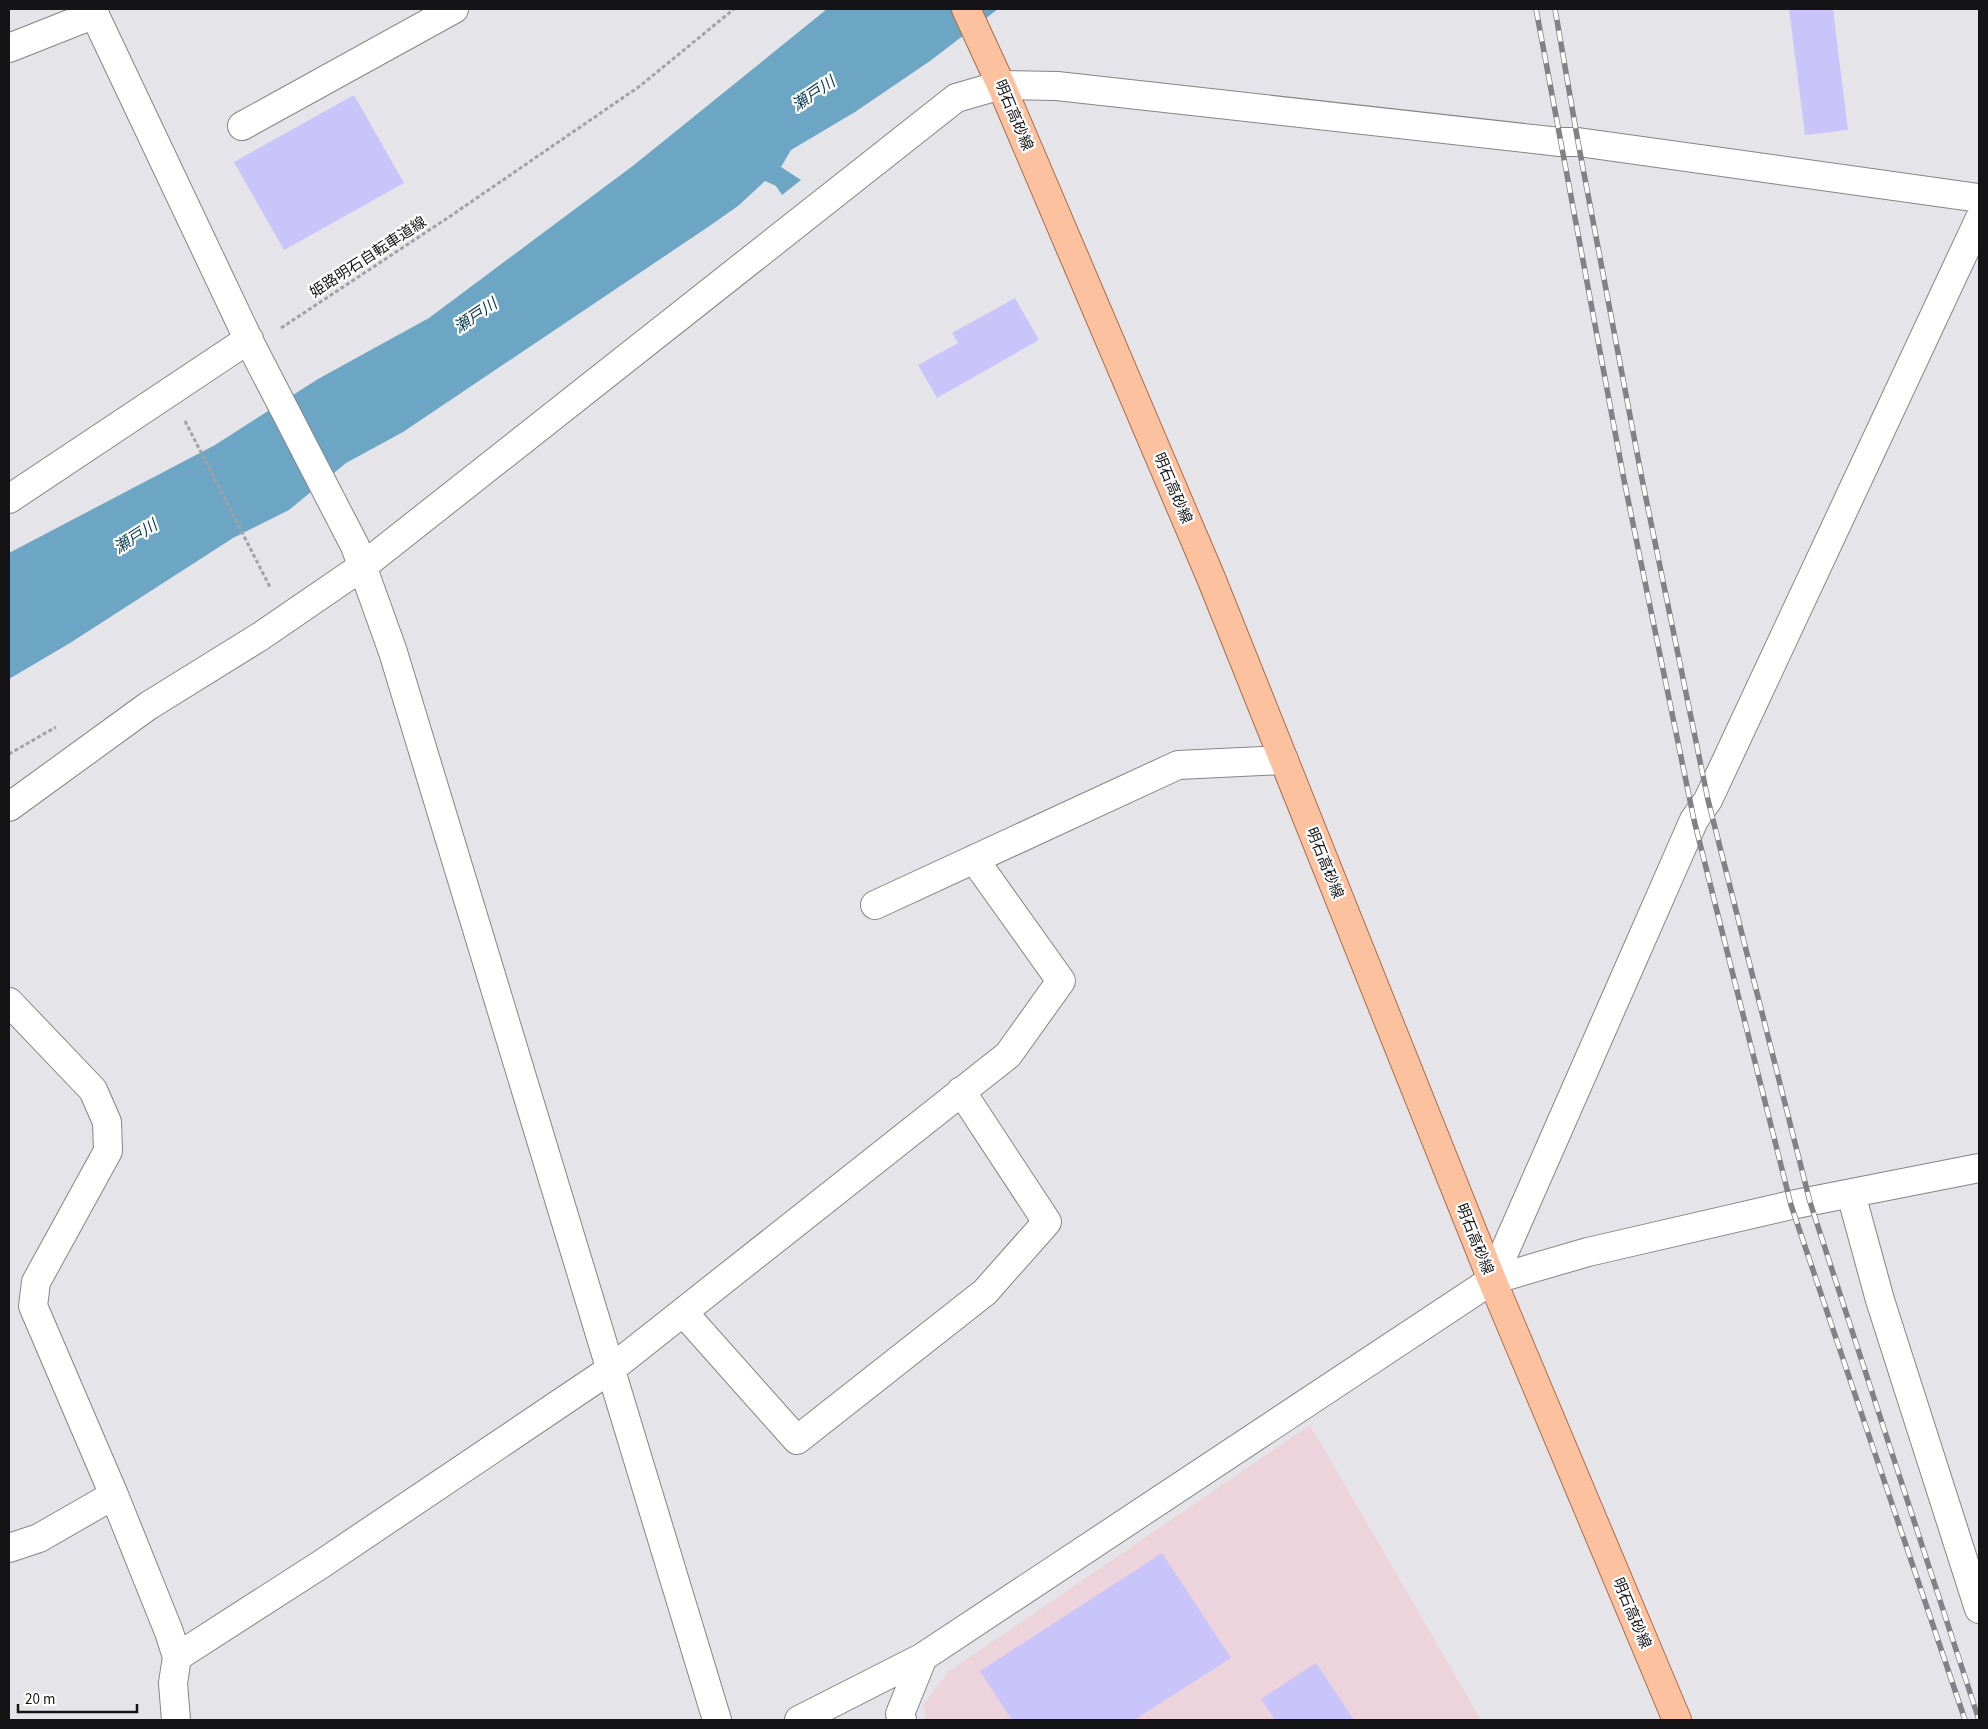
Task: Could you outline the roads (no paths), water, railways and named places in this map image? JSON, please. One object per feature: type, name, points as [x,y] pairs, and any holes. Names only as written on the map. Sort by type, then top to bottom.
[{"type":"main road","name":"明石高砂線","points":[[966,9],[1001,85],[1211,578],[1492,1280],[1677,1720]]},
{"type":"street","points":[[242,126],[454,9]]},
{"type":"street","points":[[9,48],[94,12],[253,346],[359,556],[393,652],[717,1720]]},
{"type":"street","points":[[9,807],[148,706],[261,636],[359,556],[956,98],[1001,85],[1057,86],[1560,142],[1578,142],[1979,198]]},
{"type":"street","points":[[1492,1280],[1694,820],[1708,800],[1979,220]]},
{"type":"street","points":[[9,499],[253,346]]},
{"type":"street","points":[[875,905],[1178,765],[1284,760]]},
{"type":"street","points":[[177,1657],[320,1566],[611,1369],[1008,1055],[1061,981],[974,860]]},
{"type":"street","points":[[9,1002],[93,1090],[106,1122],[108,1151],[36,1282],[33,1306],[114,1495],[169,1632],[177,1657],[173,1684],[176,1720]]},
{"type":"street","points":[[683,1312],[797,1440],[985,1292],[1047,1222],[961,1091]]},
{"type":"street","points":[[799,1720],[923,1657],[1492,1280],[1588,1252],[1791,1206],[1979,1168]]},
{"type":"street","points":[[1852,1194],[1880,1300],[1970,1549],[1979,1609]]},
{"type":"street","points":[[9,1548],[39,1538],[114,1495]]},
{"type":"street","points":[[902,1720],[900,1714],[923,1657]]},
{"type":"water","points":[[827,9],[916,9],[901,33],[855,56],[821,82],[818,94],[872,73],[905,51],[941,36],[966,9],[998,9],[930,61],[855,112],[791,150],[781,167],[801,180],[782,195],[776,186],[765,181],[738,206],[708,227],[403,432],[346,463],[289,510],[233,538],[70,643],[9,679],[9,553],[215,445],[318,379],[429,318],[634,165]]},
{"type":"waterway","name":"瀬戸川","points":[[735,142],[799,103],[937,9]]},
{"type":"railway","points":[[1536,9],[1624,480],[1694,820],[1791,1205],[1965,1720]]},
{"type":"railway","points":[[1555,9],[1578,142],[1642,479],[1708,800],[1810,1202],[1979,1720]]}]
